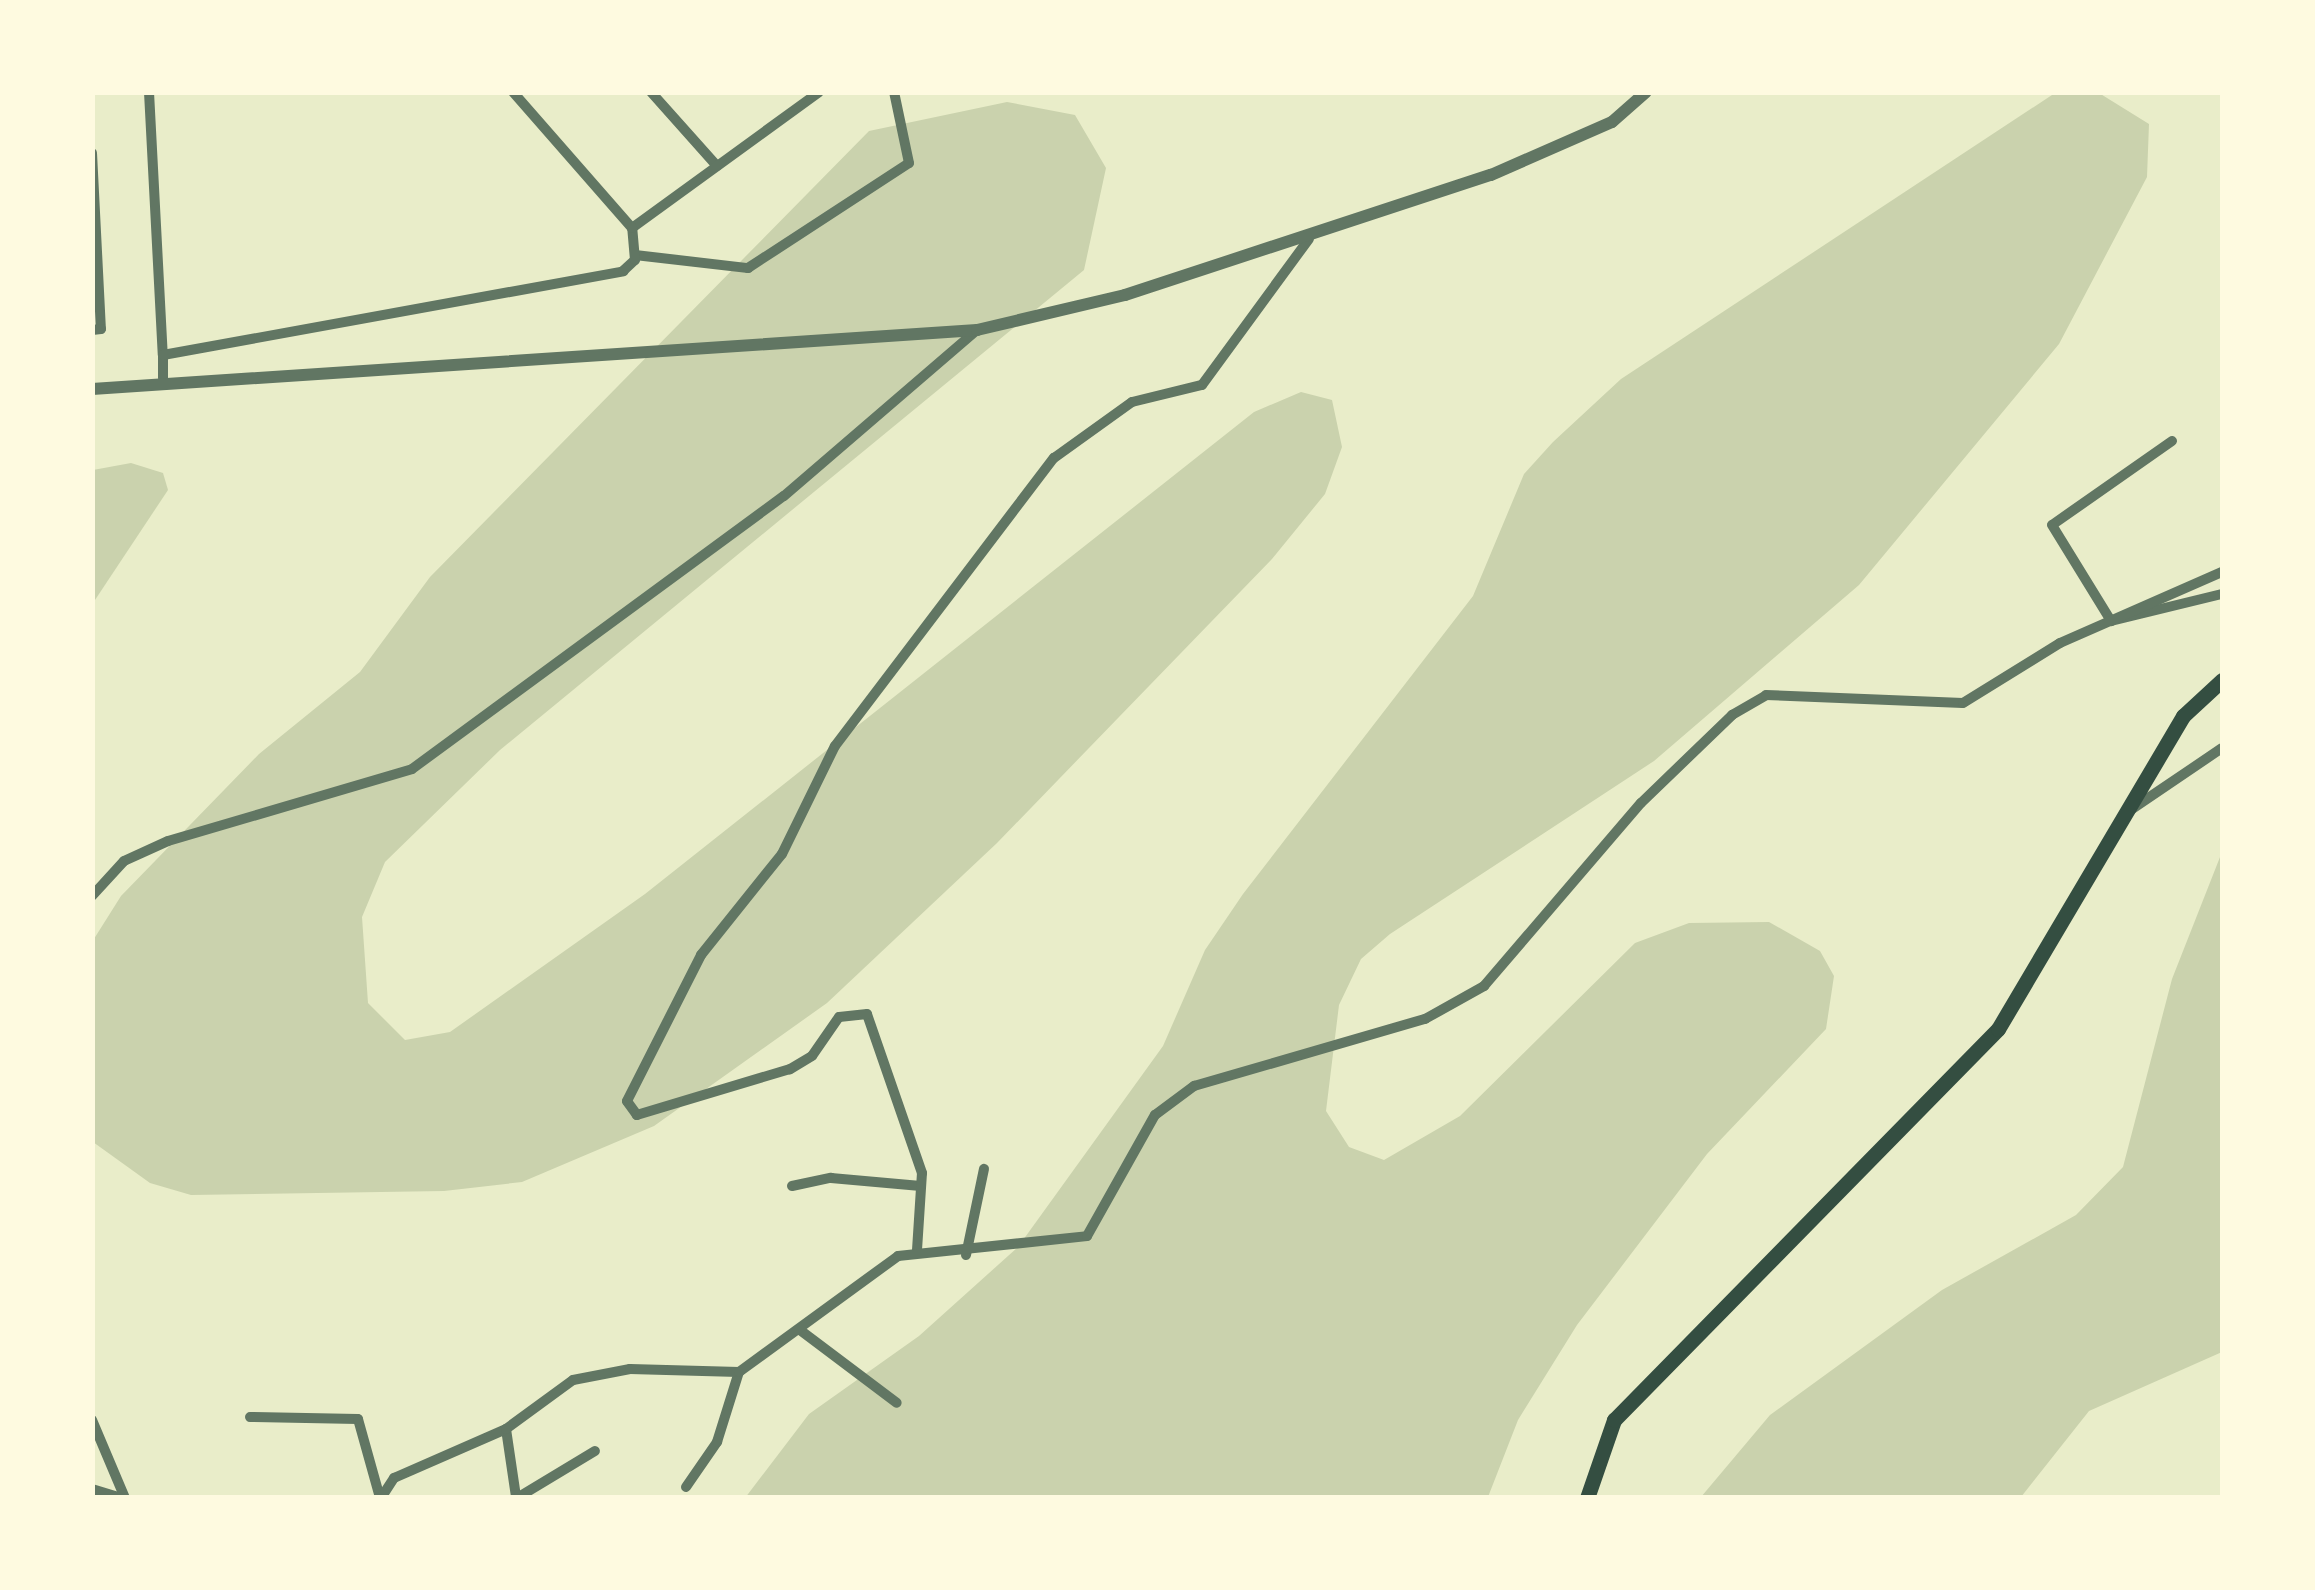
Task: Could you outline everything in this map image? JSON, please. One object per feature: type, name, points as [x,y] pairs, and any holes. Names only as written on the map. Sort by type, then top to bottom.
[{"type":"main road","points":[[1586,1498],[1614,1420],[1998,1028],[2184,716],[2222,680]]},
{"type":"street","points":[[149,92],[163,378]]},
{"type":"street","points":[[163,355],[620,274],[635,255],[632,228],[514,92]]},
{"type":"street","points":[[652,92],[718,166]]},
{"type":"street","points":[[632,228],[804,97],[819,92]]},
{"type":"street","points":[[635,255],[748,268],[909,164],[894,92]]},
{"type":"street","points":[[92,389],[163,378],[977,330],[1309,239],[1566,145],[1646,92]]},
{"type":"street","points":[[92,153],[101,329],[92,330]]},
{"type":"street","points":[[917,1250],[922,1186],[866,1014],[852,1009],[790,1068],[637,1115],[627,1101],[701,955],[782,854],[835,746],[1054,458],[1132,402],[1202,386],[1309,239]]},
{"type":"street","points":[[92,896],[124,861],[168,841],[412,769],[784,496],[977,330]]},
{"type":"street","points":[[2111,621],[2052,525],[2172,441]]},
{"type":"street","points":[[380,1498],[394,1478],[506,1429],[599,1371],[739,1372],[800,1330],[865,1275],[917,1250],[966,1255],[1087,1236],[1128,1150],[1194,1086],[1425,1019],[1484,986],[1641,802],[1732,715],[1766,695],[1963,703],[2111,621],[2222,572]]},
{"type":"street","points":[[2111,621],[2222,594]]},
{"type":"street","points":[[2129,812],[2222,748]]},
{"type":"street","points":[[966,1255],[984,1170]]},
{"type":"street","points":[[792,1186],[831,1178],[922,1186]]},
{"type":"street","points":[[800,1330],[897,1403]]},
{"type":"street","points":[[686,1487],[717,1442],[739,1372]]},
{"type":"street","points":[[250,1417],[358,1419],[380,1498]]},
{"type":"street","points":[[92,1420],[123,1498]]},
{"type":"street","points":[[506,1429],[516,1498],[594,1451]]},
{"type":"street","points":[[92,1489],[123,1498]]},
{"type":"green space","points":[[2055,93],[2099,93],[2149,124],[2147,177],[2059,344],[1859,585],[1654,761],[1390,934],[1361,959],[1339,1005],[1326,1111],[1349,1147],[1384,1160],[1460,1116],[1635,943],[1689,923],[1769,922],[1820,951],[1834,976],[1826,1029],[1707,1154],[1577,1325],[1518,1420],[1488,1497],[745,1498],[809,1414],[919,1336],[1018,1247],[1163,1046],[1205,950],[1243,894],[1473,596],[1524,474],[1553,442],[1621,379]]},
{"type":"green space","points":[[1007,102],[1075,115],[1106,168],[1084,270],[500,750],[385,862],[362,917],[368,1003],[405,1040],[450,1032],[645,894],[1254,412],[1301,392],[1332,400],[1342,447],[1325,494],[1272,559],[997,843],[827,1003],[654,1126],[522,1182],[444,1191],[191,1195],[150,1183],[93,1142],[92,942],[121,896],[259,754],[360,672],[430,577],[869,131]]},
{"type":"green space","points":[[131,463],[163,473],[168,490],[93,603],[93,470]]},
{"type":"green space","points":[[2222,852],[2222,1352],[2089,1411],[2021,1497],[1701,1497],[1770,1415],[1942,1290],[2076,1215],[2123,1167],[2172,979]]}]
